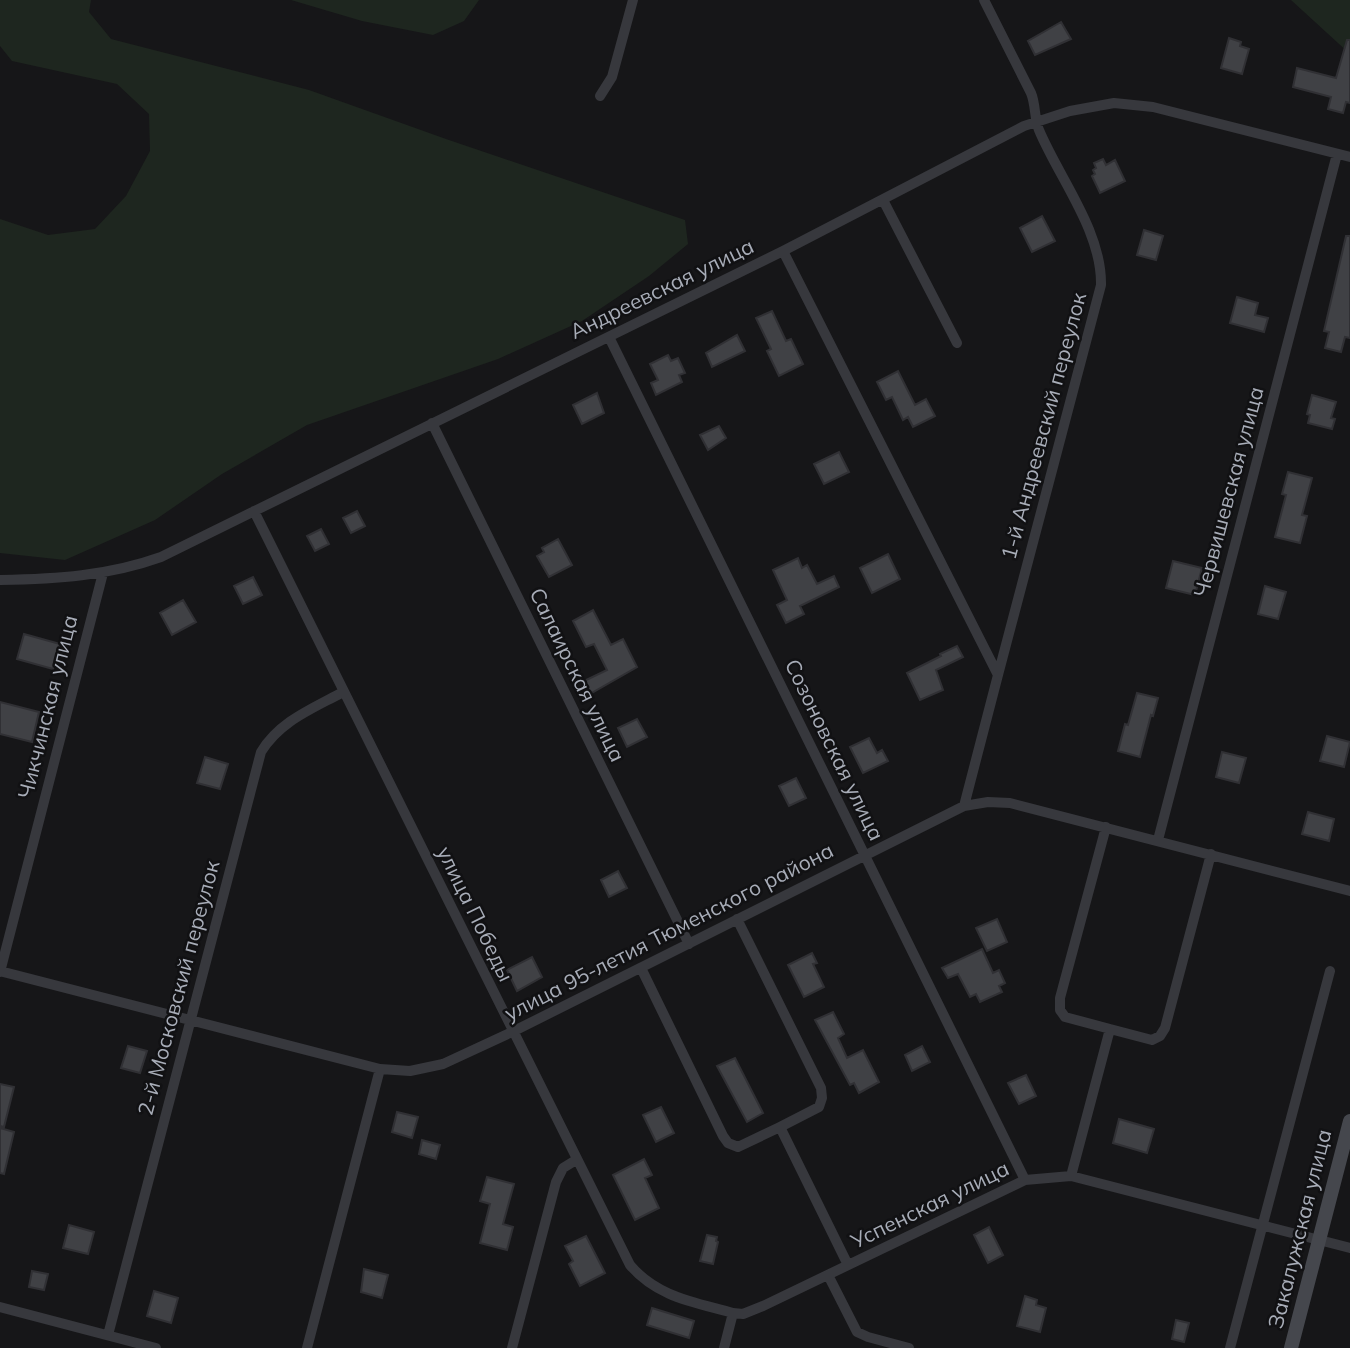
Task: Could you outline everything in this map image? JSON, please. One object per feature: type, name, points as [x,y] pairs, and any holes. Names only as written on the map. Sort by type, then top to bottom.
[{"type":"street","points":[[600,96],[612,77],[633,0]]},
{"type":"street","name":"1-й Андреевский переулок","points":[[964,806],[1101,285],[1100,264],[1094,244],[1037,122],[1031,93],[984,0]]},
{"type":"street","name":"Андреевская улица","points":[[0,580],[54,579],[117,571],[161,557],[783,251],[1024,127],[1070,111],[1114,103],[1153,107],[1350,158]]},
{"type":"street","name":"Червишевская улица","points":[[1158,840],[1337,154]]},
{"type":"street","points":[[883,200],[957,343]]},
{"type":"street","points":[[783,251],[998,676]]},
{"type":"street","name":"Созоновская улица","points":[[608,337],[1025,1180]]},
{"type":"street","name":"Салаирская улица","points":[[432,423],[689,944]]},
{"type":"street","name":"улица Победы","points":[[254,511],[630,1265],[641,1278],[666,1293],[733,1313]]},
{"type":"street","name":"Чикчинская улица","points":[[0,971],[103,573]]},
{"type":"street","name":"2-й Московский переулок","points":[[108,1335],[261,752],[270,737],[282,726],[343,692]]},
{"type":"street","name":"улица 95-летия Тюменского района","points":[[0,971],[380,1069],[410,1072],[443,1064],[512,1032],[964,806],[988,802],[1010,803],[1350,890]]},
{"type":"street","points":[[1106,827],[1059,1010],[1065,1017],[1152,1040],[1160,1036],[1166,1028],[1211,854]]},
{"type":"street","points":[[641,968],[728,1143],[738,1147],[780,1128],[819,1107],[821,1088],[737,919]]},
{"type":"street","points":[[1230,1348],[1330,971]]},
{"type":"street","points":[[1071,1176],[1110,1029]]},
{"type":"street","points":[[307,1348],[380,1069]]},
{"type":"street","name":"Закалужская улица","points":[[1292,1348],[1350,1121]]},
{"type":"street","points":[[780,1128],[848,1265]]},
{"type":"street","points":[[512,1348],[556,1182],[564,1168],[576,1160]]},
{"type":"street","name":"Успенская улица","points":[[733,1313],[753,1311],[1025,1180],[1071,1176],[1350,1248]]},
{"type":"street","points":[[828,1275],[856,1332],[909,1348]]},
{"type":"street","points":[[0,1307],[156,1348]]},
{"type":"street","points":[[724,1348],[733,1313]]},
{"type":"shaded area","points":[[0,0],[91,0],[89,12],[111,39],[309,90],[685,220],[688,244],[649,276],[582,321],[498,359],[307,425],[222,474],[155,520],[65,560],[0,553],[0,219],[48,235],[95,229],[126,196],[150,151],[149,114],[117,84],[12,61],[0,46]]},
{"type":"shaded area","points":[[291,0],[479,0],[464,21],[433,35],[362,21]]},
{"type":"shaded area","points":[[1291,0],[1350,0],[1350,54]]},
{"type":"building","points":[[1061,22],[1071,39],[1035,55],[1028,41]]},
{"type":"building","points":[[1229,38],[1241,42],[1240,46],[1249,49],[1242,74],[1221,68]]},
{"type":"building","points":[[1347,40],[1350,40],[1350,103],[1346,102],[1343,113],[1328,109],[1331,97],[1293,87],[1297,68],[1336,78]]},
{"type":"building","points":[[1103,159],[1106,165],[1115,160],[1125,181],[1100,193],[1092,176],[1096,168],[1094,163]]},
{"type":"building","points":[[1042,216],[1055,241],[1032,252],[1020,228]]},
{"type":"building","points":[[1144,230],[1163,236],[1156,260],[1137,255]]},
{"type":"building","points":[[1346,236],[1350,236],[1350,338],[1345,337],[1341,352],[1325,348],[1329,332],[1324,331]]},
{"type":"building","points":[[1237,297],[1258,303],[1255,315],[1268,318],[1264,332],[1230,323]]},
{"type":"building","points":[[772,311],[786,341],[791,339],[803,364],[779,376],[767,351],[771,349],[756,318]]},
{"type":"building","points":[[737,335],[745,351],[712,367],[706,353]]},
{"type":"building","points":[[668,355],[671,361],[678,358],[685,373],[679,375],[682,382],[656,395],[651,383],[658,380],[650,364]]},
{"type":"building","points":[[898,371],[915,405],[926,399],[935,416],[913,427],[908,417],[903,420],[892,397],[886,400],[877,382]]},
{"type":"building","points":[[597,393],[604,413],[582,424],[573,405]]},
{"type":"building","points":[[1312,395],[1336,402],[1331,418],[1335,419],[1332,429],[1308,423],[1310,415],[1307,414]]},
{"type":"building","points":[[719,426],[726,438],[708,450],[700,435]]},
{"type":"building","points":[[839,452],[849,472],[824,484],[814,464]]},
{"type":"building","points":[[1288,472],[1312,478],[1302,515],[1307,516],[1300,543],[1275,537],[1286,495],[1282,494]]},
{"type":"building","points":[[357,511],[365,526],[351,533],[343,518]]},
{"type":"building","points":[[321,529],[329,544],[315,551],[307,536]]},
{"type":"building","points":[[558,539],[572,565],[549,577],[537,556],[544,552],[542,548]]},
{"type":"building","points":[[888,554],[900,579],[872,593],[860,568]]},
{"type":"building","points":[[798,558],[802,568],[807,565],[817,584],[834,576],[839,587],[800,606],[804,614],[786,623],[777,605],[787,600],[773,570]]},
{"type":"building","points":[[1173,561],[1202,568],[1195,595],[1166,588]]},
{"type":"building","points":[[253,577],[262,595],[243,604],[234,586]]},
{"type":"building","points":[[1265,586],[1286,592],[1278,619],[1258,614]]},
{"type":"building","points":[[183,600],[196,622],[172,635],[160,613]]},
{"type":"building","points":[[593,610],[611,645],[623,639],[637,667],[588,695],[582,682],[607,670],[594,644],[586,647],[573,621]]},
{"type":"building","points":[[24,634],[60,644],[53,669],[17,659]]},
{"type":"building","points":[[957,646],[963,657],[936,670],[943,690],[920,700],[907,673]]},
{"type":"building","points":[[1137,693],[1158,698],[1140,757],[1118,751]]},
{"type":"building","points":[[0,702],[39,712],[32,742],[0,734]]},
{"type":"building","points":[[637,719],[647,737],[627,747],[618,728]]},
{"type":"building","points":[[1327,736],[1350,742],[1344,767],[1320,761]]},
{"type":"building","points":[[869,738],[877,753],[882,750],[888,761],[863,773],[850,747]]},
{"type":"building","points":[[1222,752],[1246,758],[1239,783],[1216,777]]},
{"type":"building","points":[[205,757],[228,764],[220,789],[197,783]]},
{"type":"building","points":[[796,778],[806,798],[789,806],[779,786]]},
{"type":"building","points":[[1308,812],[1334,819],[1329,841],[1302,834]]},
{"type":"building","points":[[618,871],[627,888],[609,897],[601,880]]},
{"type":"building","points":[[997,919],[1007,942],[987,951],[976,928]]},
{"type":"building","points":[[982,949],[993,973],[999,970],[1005,983],[999,986],[1002,992],[980,1002],[976,994],[970,997],[958,974],[948,978],[942,968]]},
{"type":"building","points":[[812,953],[817,963],[813,964],[824,987],[804,997],[788,965]]},
{"type":"building","points":[[532,957],[542,977],[517,991],[507,970]]},
{"type":"building","points":[[833,1012],[844,1034],[838,1038],[847,1058],[863,1050],[879,1082],[859,1093],[854,1083],[850,1085],[815,1020]]},
{"type":"building","points":[[128,1046],[147,1051],[140,1073],[121,1068]]},
{"type":"building","points":[[922,1046],[930,1062],[912,1071],[905,1055]]},
{"type":"building","points":[[735,1058],[763,1113],[747,1122],[717,1066]]},
{"type":"building","points":[[1026,1075],[1036,1096],[1019,1104],[1008,1083]]},
{"type":"building","points":[[0,1084],[14,1087],[4,1127],[0,1126]]},
{"type":"building","points":[[661,1107],[674,1133],[656,1142],[643,1115]]},
{"type":"building","points":[[397,1112],[418,1117],[412,1138],[392,1132]]},
{"type":"building","points":[[1119,1119],[1154,1129],[1147,1153],[1113,1143]]},
{"type":"building","points":[[0,1128],[14,1132],[4,1174],[0,1173]]},
{"type":"building","points":[[422,1140],[440,1145],[436,1159],[419,1154]]},
{"type":"building","points":[[644,1159],[652,1175],[645,1178],[659,1208],[635,1220],[613,1175]]},
{"type":"building","points":[[487,1177],[514,1184],[503,1224],[513,1227],[507,1250],[480,1243],[490,1204],[480,1201]]},
{"type":"building","points":[[69,1225],[94,1232],[88,1254],[63,1248]]},
{"type":"building","points":[[989,1227],[1003,1255],[988,1263],[974,1235]]},
{"type":"building","points":[[707,1235],[717,1237],[713,1264],[700,1261]]},
{"type":"building","points":[[586,1236],[605,1273],[580,1286],[569,1264],[573,1261],[565,1246]]},
{"type":"building","points":[[364,1269],[388,1275],[382,1298],[361,1292]]},
{"type":"building","points":[[32,1271],[48,1274],[44,1290],[29,1287]]},
{"type":"building","points":[[154,1291],[178,1298],[171,1323],[147,1316]]},
{"type":"building","points":[[1025,1296],[1037,1300],[1036,1305],[1046,1308],[1040,1332],[1017,1326]]},
{"type":"building","points":[[652,1308],[694,1321],[689,1338],[647,1325]]},
{"type":"building","points":[[1176,1320],[1189,1323],[1184,1342],[1172,1339]]}]
